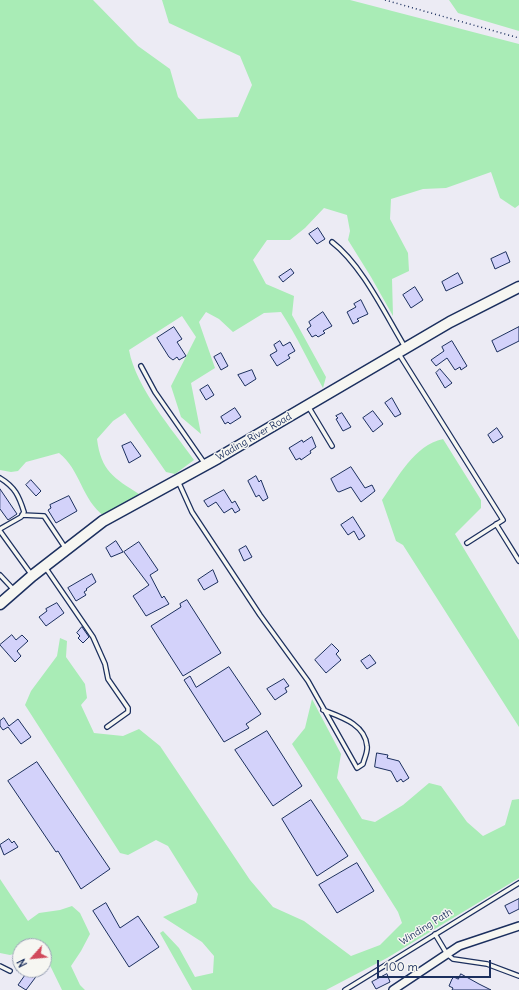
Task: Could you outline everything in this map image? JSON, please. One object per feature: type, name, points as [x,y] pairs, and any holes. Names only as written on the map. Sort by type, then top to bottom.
[{"type":"main road","name":"Wading River Road","points":[[0,604],[32,576],[103,521],[206,465],[403,351],[450,322],[519,287]]},
{"type":"street","points":[[393,990],[459,946],[519,926]]},
{"type":"lane","points":[[332,242],[344,251],[356,268],[502,520],[467,543]]},
{"type":"lane","points":[[140,366],[155,392],[206,465]]},
{"type":"lane","points":[[308,406],[332,446]]},
{"type":"lane","points":[[0,478],[10,484],[19,495],[24,512],[22,515]]},
{"type":"lane","points":[[177,480],[192,512],[213,546],[308,681],[323,710],[333,728],[357,768],[363,764],[368,747],[364,735],[350,721],[323,710]]},
{"type":"lane","points":[[32,576],[0,530],[22,515],[44,516],[66,549]]},
{"type":"lane","points":[[496,524],[519,560]]},
{"type":"lane","points":[[45,566],[93,637],[105,664],[108,680],[128,708],[128,712],[107,727]]},
{"type":"lane","points":[[0,575],[15,591]]},
{"type":"lane","name":"Winding Path","points":[[345,990],[519,882]]},
{"type":"lane","points":[[435,934],[447,954],[453,959],[487,964],[519,976]]},
{"type":"lane","points":[[0,966],[10,971]]},
{"type":"path","points":[[385,0],[519,38]]},
{"type":"green space","points":[[0,0],[93,0],[138,46],[170,69],[178,97],[198,119],[238,117],[252,85],[240,56],[169,23],[162,0],[350,0],[519,44],[519,205],[515,208],[500,198],[491,172],[446,188],[423,189],[391,199],[390,219],[408,253],[409,271],[392,279],[393,316],[348,240],[350,231],[347,215],[324,208],[305,228],[290,240],[267,240],[253,260],[266,284],[294,296],[292,315],[326,377],[323,388],[298,340],[281,312],[264,313],[233,332],[219,319],[206,312],[199,322],[215,368],[191,383],[201,434],[181,417],[171,386],[196,337],[182,316],[129,350],[139,379],[147,393],[156,408],[194,460],[175,474],[166,472],[125,413],[113,421],[97,439],[99,450],[105,466],[122,483],[139,494],[104,516],[91,502],[72,467],[59,453],[26,462],[18,471],[11,472],[0,470]]},
{"type":"green space","points":[[449,0],[519,0],[519,31],[458,13]]},
{"type":"green space","points":[[443,439],[481,500],[481,508],[455,534],[519,640],[519,727],[403,545],[396,541],[382,500],[415,455],[433,442]]},
{"type":"green space","points":[[60,638],[67,641],[66,657],[85,684],[87,698],[81,705],[94,733],[123,736],[139,729],[160,746],[250,880],[273,907],[304,921],[351,956],[380,945],[402,923],[398,912],[292,744],[305,728],[312,699],[341,754],[337,778],[362,819],[375,822],[403,805],[429,783],[441,786],[467,822],[483,836],[505,825],[512,800],[519,799],[519,878],[387,958],[326,990],[192,990],[160,933],[163,931],[179,948],[195,977],[213,973],[214,956],[202,942],[163,917],[196,903],[198,894],[168,846],[156,840],[128,855],[120,853],[25,705],[31,691],[57,656]]},
{"type":"green space","points":[[0,879],[28,921],[39,913],[60,910],[72,906],[80,913],[90,934],[71,966],[80,985],[85,990],[62,990],[52,969],[52,938],[12,938],[12,954],[0,953]]},
{"type":"building","points":[[318,228],[325,239],[317,244],[309,234]]},
{"type":"building","points":[[506,252],[510,262],[495,269],[491,259]]},
{"type":"building","points":[[291,269],[294,273],[283,282],[279,277]]},
{"type":"building","points":[[458,273],[463,283],[446,291],[442,282]]},
{"type":"building","points":[[415,287],[423,300],[411,308],[403,295]]},
{"type":"building","points":[[361,300],[368,314],[357,319],[359,321],[353,324],[347,312],[356,307],[354,304]]},
{"type":"building","points":[[323,312],[332,326],[323,331],[325,333],[318,337],[316,335],[312,337],[307,329],[311,326],[309,322]]},
{"type":"building","points":[[174,327],[182,339],[177,342],[186,356],[179,360],[177,357],[173,360],[169,357],[157,338]]},
{"type":"building","points":[[519,327],[519,341],[497,352],[492,341]]},
{"type":"building","points":[[280,341],[283,346],[290,342],[295,351],[288,355],[290,358],[277,366],[270,355],[277,351],[274,345]]},
{"type":"building","points":[[452,341],[467,366],[461,370],[460,367],[455,370],[447,358],[436,366],[431,360],[444,351],[442,347]]},
{"type":"building","points":[[221,353],[228,366],[221,370],[214,357]]},
{"type":"building","points":[[440,369],[452,383],[445,388],[436,373]]},
{"type":"building","points":[[252,370],[256,379],[245,386],[238,375]]},
{"type":"building","points":[[208,385],[214,395],[206,400],[200,390]]},
{"type":"building","points":[[392,398],[401,414],[395,417],[385,403]]},
{"type":"building","points":[[235,408],[241,417],[230,424],[228,422],[225,424],[221,417]]},
{"type":"building","points":[[373,411],[383,424],[373,432],[363,418]]},
{"type":"building","points":[[342,413],[351,427],[343,431],[336,419],[338,418],[336,416]]},
{"type":"building","points":[[497,428],[503,437],[493,443],[488,435]]},
{"type":"building","points":[[312,437],[316,447],[310,451],[311,453],[301,460],[300,458],[296,460],[289,448],[302,440],[303,442]]},
{"type":"building","points":[[131,442],[141,456],[129,463],[122,446]]},
{"type":"building","points":[[351,467],[365,488],[372,485],[375,491],[361,502],[351,487],[339,492],[337,491],[331,479]]},
{"type":"building","points":[[256,476],[259,482],[261,480],[268,498],[263,501],[259,495],[256,497],[248,481]]},
{"type":"building","points":[[31,480],[41,491],[36,496],[26,485]]},
{"type":"building","points":[[0,489],[17,514],[8,520],[0,509]]},
{"type":"building","points":[[224,490],[232,503],[235,501],[240,510],[235,513],[232,508],[224,513],[216,502],[208,507],[204,501]]},
{"type":"building","points":[[69,496],[77,511],[56,523],[48,510],[51,508],[50,505]]},
{"type":"building","points":[[353,517],[365,536],[359,540],[354,531],[348,535],[341,525]]},
{"type":"building","points":[[116,541],[123,552],[111,557],[106,548]]},
{"type":"building","points":[[139,542],[158,570],[150,575],[162,598],[164,596],[169,604],[146,616],[133,596],[149,585],[124,552]]},
{"type":"building","points":[[246,546],[252,557],[244,561],[239,550]]},
{"type":"building","points":[[213,570],[218,582],[204,590],[198,580]]},
{"type":"building","points":[[92,574],[96,582],[86,589],[87,590],[84,592],[86,595],[76,601],[68,588]]},
{"type":"building","points":[[187,600],[221,653],[183,676],[151,626],[181,607],[180,604]]},
{"type":"building","points":[[57,603],[64,613],[46,626],[39,617],[47,611],[46,609]]},
{"type":"building","points":[[82,627],[89,637],[83,643],[78,638],[80,636],[77,633]]},
{"type":"building","points":[[12,635],[16,640],[22,635],[28,641],[17,651],[21,656],[15,662],[0,645]]},
{"type":"building","points":[[332,644],[339,651],[336,654],[341,660],[326,673],[315,660]]},
{"type":"building","points":[[370,655],[376,663],[367,669],[361,661]]},
{"type":"building","points":[[229,667],[261,714],[246,724],[249,728],[224,742],[184,680],[190,676],[196,687]]},
{"type":"building","points":[[284,679],[289,686],[285,688],[287,692],[275,700],[267,689]]},
{"type":"building","points":[[4,718],[9,726],[18,719],[31,737],[21,744],[8,727],[3,730],[0,726],[0,721]]},
{"type":"building","points":[[267,731],[302,786],[273,806],[235,750]]},
{"type":"building","points":[[377,753],[388,755],[387,758],[399,761],[409,778],[403,782],[401,779],[397,782],[391,771],[375,767]]},
{"type":"building","points":[[37,762],[110,869],[81,889],[58,851],[56,852],[8,781]]},
{"type":"building","points":[[311,800],[348,856],[317,876],[282,819]]},
{"type":"building","points":[[9,839],[12,843],[14,841],[18,847],[4,855],[0,845]]},
{"type":"building","points":[[357,863],[374,891],[337,913],[319,885]]},
{"type":"building","points":[[519,899],[519,909],[509,914],[505,906]]},
{"type":"building","points":[[106,903],[120,928],[138,916],[159,947],[129,967],[93,911]]},
{"type":"building","points":[[387,974],[390,982],[376,989],[372,982]]},
{"type":"building","points":[[461,974],[491,990],[452,990],[453,988],[449,986],[452,979],[454,977],[458,979]]},
{"type":"building","points":[[23,978],[35,978],[26,990],[18,985]]}]
